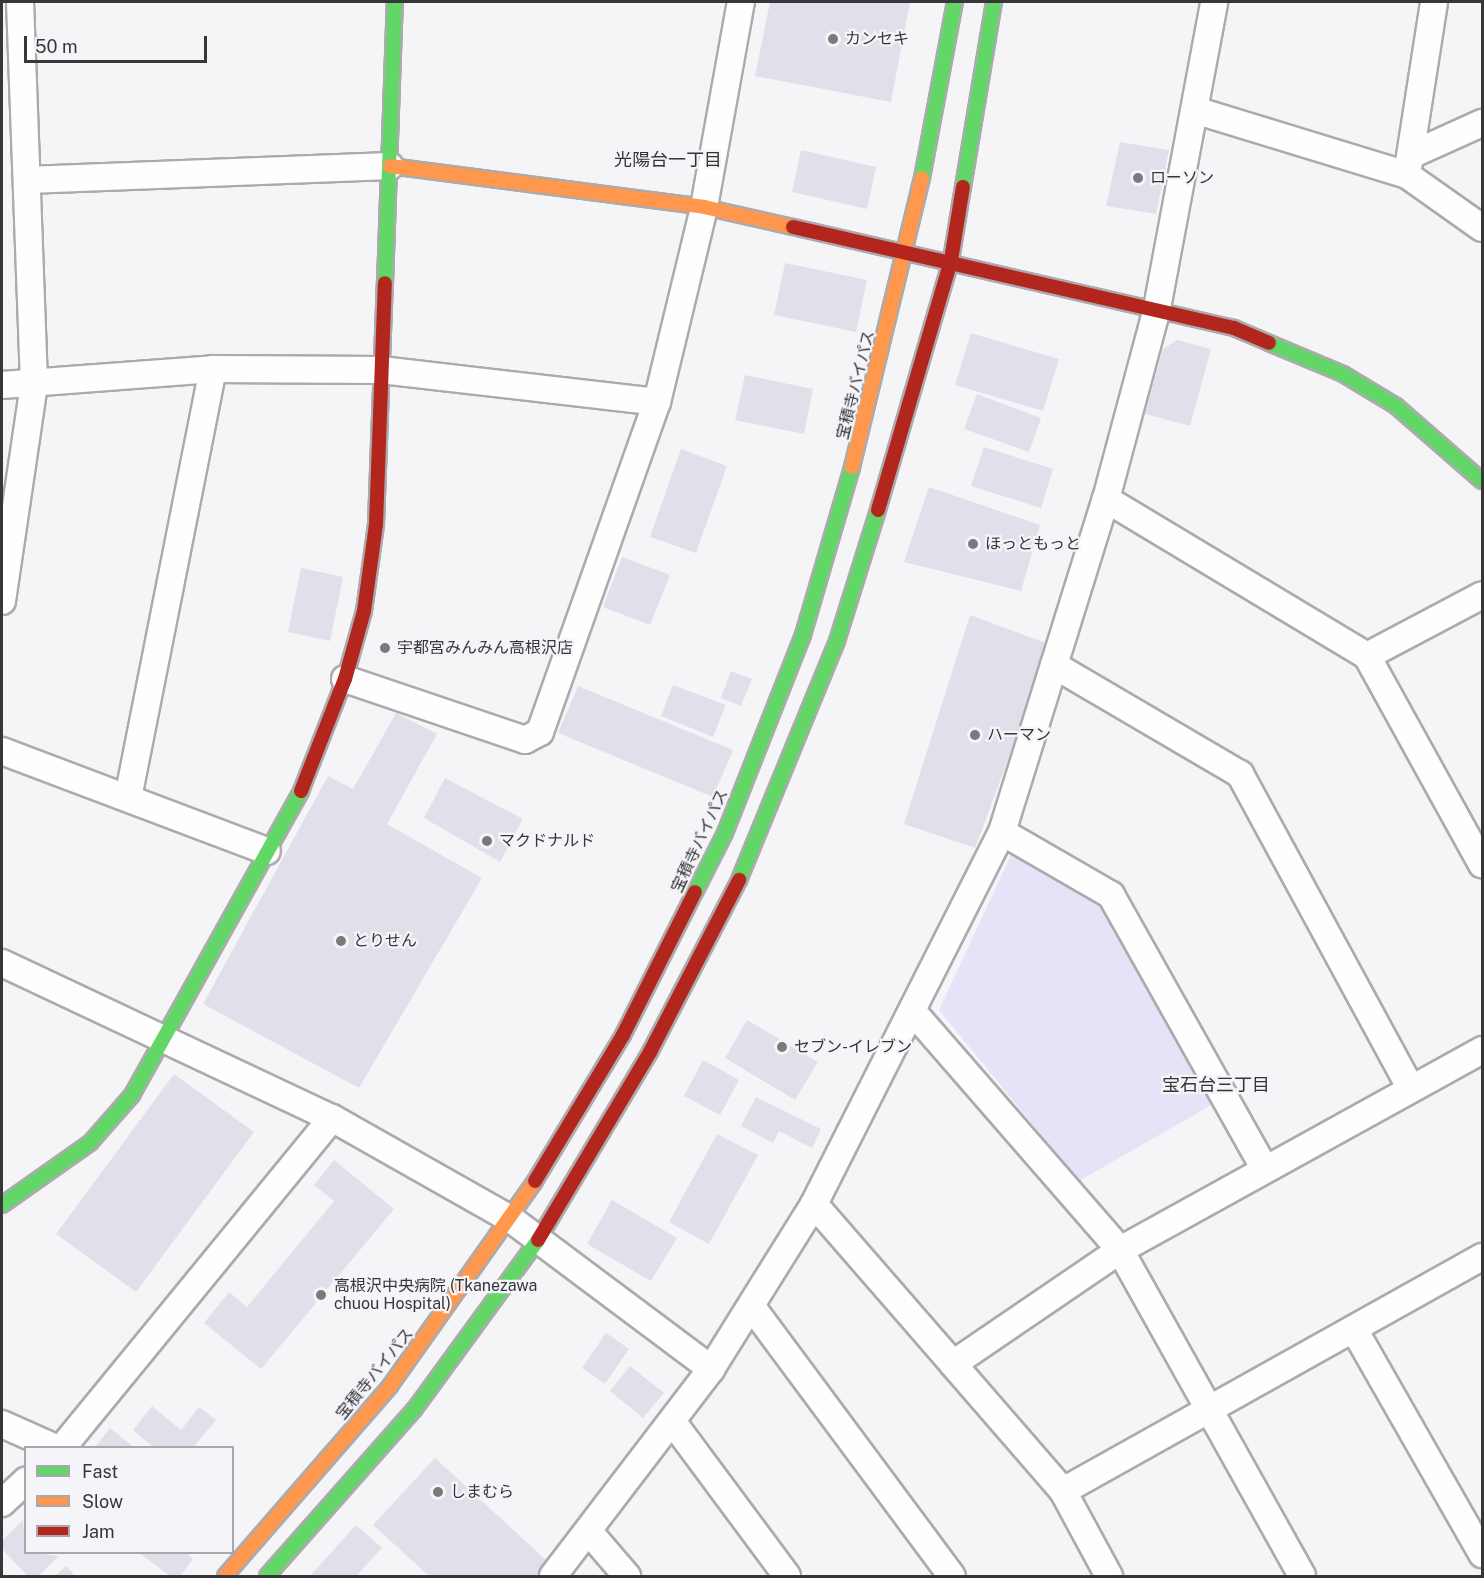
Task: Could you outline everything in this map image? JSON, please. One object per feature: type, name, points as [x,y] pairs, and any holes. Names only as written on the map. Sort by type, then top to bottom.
[{"type":"main road","points":[[2,1205],[90,1143],[132,1095],[309,776],[345,679],[364,611],[376,524],[395,2]]},
{"type":"main road","name":"宝積寺バイパス","points":[[225,1576],[390,1386],[512,1220],[623,1035],[725,833],[803,635],[908,252],[956,2]]},
{"type":"main road","points":[[267,1576],[414,1410],[538,1240],[651,1052],[758,843],[837,641],[951,260],[994,2]]},
{"type":"main road","points":[[390,166],[704,207],[951,260],[1234,328],[1343,374],[1396,406],[1482,481]]},
{"type":"street","points":[[2,601],[34,383],[20,2]]},
{"type":"street","points":[[345,679],[525,740],[540,732],[657,402],[704,207],[741,2]]},
{"type":"street","points":[[553,1576],[590,1533],[711,1369],[752,1307],[814,1204],[915,1014],[1002,832],[1106,499],[1157,308],[1198,111],[1214,2]]},
{"type":"street","points":[[1409,165],[1434,2]]},
{"type":"street","points":[[1198,111],[1409,165],[1482,228]]},
{"type":"street","points":[[1409,165],[1482,123]]},
{"type":"street","points":[[27,180],[390,166]]},
{"type":"street","points":[[2,384],[213,369],[381,370],[657,402]]},
{"type":"street","points":[[128,798],[213,369]]},
{"type":"street","points":[[1106,499],[1367,656],[1482,864]]},
{"type":"street","points":[[1367,656],[1482,595]]},
{"type":"street","points":[[1054,665],[1240,774],[1412,1089]]},
{"type":"street","points":[[2,751],[267,851]]},
{"type":"street","points":[[1002,832],[1111,895],[1265,1169]]},
{"type":"street","points":[[2,963],[162,1043],[332,1118],[512,1220],[711,1369]]},
{"type":"street","points":[[915,1014],[1120,1250],[1302,1576]]},
{"type":"street","points":[[953,1364],[1120,1250],[1482,1050]]},
{"type":"street","points":[[64,1446],[332,1118]]},
{"type":"street","points":[[814,1204],[1064,1491],[1109,1576]]},
{"type":"street","points":[[1064,1491],[1211,1413],[1482,1257]]},
{"type":"street","points":[[752,1307],[952,1576]]},
{"type":"street","points":[[1355,1331],[1482,1554]]},
{"type":"street","points":[[672,1421],[788,1576]]},
{"type":"street","points":[[2,1424],[52,1446]]},
{"type":"street","points":[[2,1503],[24,1483]]},
{"type":"street","points":[[590,1533],[627,1576]]},
{"type":"shaded area","points":[[1012,853],[1105,903],[1213,1104],[1079,1181],[939,1010]]},
{"type":"building","name":"カンセキ","points":[[770,2],[910,2],[891,102],[755,76]]},
{"type":"building","name":"ローソン","points":[[1120,142],[1169,150],[1156,214],[1106,206]]},
{"type":"building","points":[[801,150],[876,167],[867,209],[792,192]]},
{"type":"building","points":[[785,263],[867,280],[856,332],[774,315]]},
{"type":"building","points":[[971,333],[1059,359],[1043,411],[955,385]]},
{"type":"building","points":[[1177,340],[1211,349],[1190,426],[1145,414],[1163,349]]},
{"type":"building","points":[[745,375],[813,389],[804,434],[735,420]]},
{"type":"building","points":[[977,394],[1041,418],[1029,452],[964,429]]},
{"type":"building","points":[[984,447],[1053,469],[1041,508],[971,486]]},
{"type":"building","points":[[681,449],[727,466],[696,553],[650,537]]},
{"type":"building","name":"ほっともっと","points":[[929,487],[1040,525],[1021,591],[904,562]]},
{"type":"building","points":[[622,557],[670,575],[650,625],[603,607]]},
{"type":"building","points":[[301,568],[343,577],[330,641],[288,632]]},
{"type":"building","name":"ハーマン","points":[[970,615],[1051,645],[975,848],[904,824]]},
{"type":"building","points":[[731,671],[752,679],[741,706],[721,698]]},
{"type":"building","points":[[673,685],[726,705],[713,737],[661,716]]},
{"type":"building","points":[[578,686],[733,750],[713,797],[558,733]]},
{"type":"building","name":"とりせん","points":[[396,713],[437,734],[387,824],[482,878],[359,1088],[203,1004],[328,776],[353,789]]},
{"type":"building","name":"マクドナルド","points":[[445,778],[523,819],[500,862],[424,818]]},
{"type":"building","points":[[747,1020],[818,1062],[795,1100],[725,1058]]},
{"type":"building","points":[[703,1060],[739,1080],[720,1115],[684,1096]]},
{"type":"building","points":[[174,1074],[254,1132],[136,1292],[56,1234]]},
{"type":"building","points":[[756,1097],[821,1129],[812,1148],[779,1131],[773,1143],[741,1126]]},
{"type":"building","points":[[717,1134],[758,1155],[709,1244],[669,1222]]},
{"type":"building","points":[[334,1160],[394,1209],[261,1369],[204,1323],[229,1292],[247,1307],[334,1201],[314,1185]]},
{"type":"building","points":[[612,1200],[677,1238],[651,1281],[587,1244]]},
{"type":"building","points":[[606,1333],[629,1349],[605,1384],[582,1368]]},
{"type":"building","points":[[630,1366],[664,1393],[643,1418],[610,1391]]},
{"type":"building","points":[[152,1406],[181,1430],[199,1407],[216,1420],[195,1446],[152,1446],[133,1430]]},
{"type":"building","points":[[110,1428],[132,1446],[96,1446]]},
{"type":"building","name":"しまむら","points":[[435,1458],[558,1571],[553,1576],[429,1576],[373,1525]]},
{"type":"building","points":[[23,1520],[24,1554],[59,1556],[38,1576],[28,1576],[2,1549],[2,1541]]},
{"type":"building","points":[[356,1525],[382,1548],[356,1576],[310,1576]]},
{"type":"building","points":[[141,1554],[187,1554],[193,1559],[180,1576],[170,1576]]},
{"type":"building","points":[[66,1566],[75,1576],[55,1576]]},
{"type":"traffic: fast","points":[[385,283],[395,2]]},
{"type":"traffic: fast","points":[[922,178],[955,2]]},
{"type":"traffic: fast","points":[[963,187],[994,2]]},
{"type":"traffic: fast","points":[[1269,343],[1343,374],[1396,406],[1482,481]]},
{"type":"traffic: fast","points":[[695,892],[725,833],[803,635],[852,467]]},
{"type":"traffic: fast","points":[[739,880],[837,641],[878,510]]},
{"type":"traffic: fast","points":[[2,1205],[90,1143],[132,1095],[301,791]]},
{"type":"traffic: fast","points":[[267,1576],[414,1410],[538,1240]]},
{"type":"traffic: slow","points":[[390,166],[704,207],[793,227]]},
{"type":"traffic: slow","points":[[852,467],[922,178]]},
{"type":"traffic: slow","points":[[225,1576],[390,1386],[535,1181]]},
{"type":"traffic: jam","points":[[878,510],[951,260],[963,187]]},
{"type":"traffic: jam","points":[[793,227],[1234,328],[1269,343]]},
{"type":"traffic: jam","points":[[301,791],[345,679],[364,611],[376,524],[385,283]]},
{"type":"traffic: jam","points":[[538,1240],[650,1052],[739,880]]},
{"type":"traffic: jam","points":[[535,1181],[623,1035],[695,892]]},
{"type":"place","name":"カンセキ","points":[[833,39]]},
{"type":"place","name":"ローソン","points":[[1138,178]]},
{"type":"place","name":"ほっともっと","points":[[973,544]]},
{"type":"place","name":"宇都宮みんみん高根沢店","points":[[385,648]]},
{"type":"place","name":"ハーマン","points":[[975,735]]},
{"type":"place","name":"マクドナルド","points":[[487,841]]},
{"type":"place","name":"とりせん","points":[[341,941]]},
{"type":"place","name":"セブン-イレブン","points":[[782,1047]]},
{"type":"place","name":"高根沢中央病院 (Tkanezawa chuou Hospital)","points":[[321,1295]]},
{"type":"place","name":"しまむら","points":[[438,1492]]},
{"type":"district","name":"光陽台一丁目","points":[[668,160]]},
{"type":"district","name":"宝石台三丁目","points":[[1216,1085]]}]
